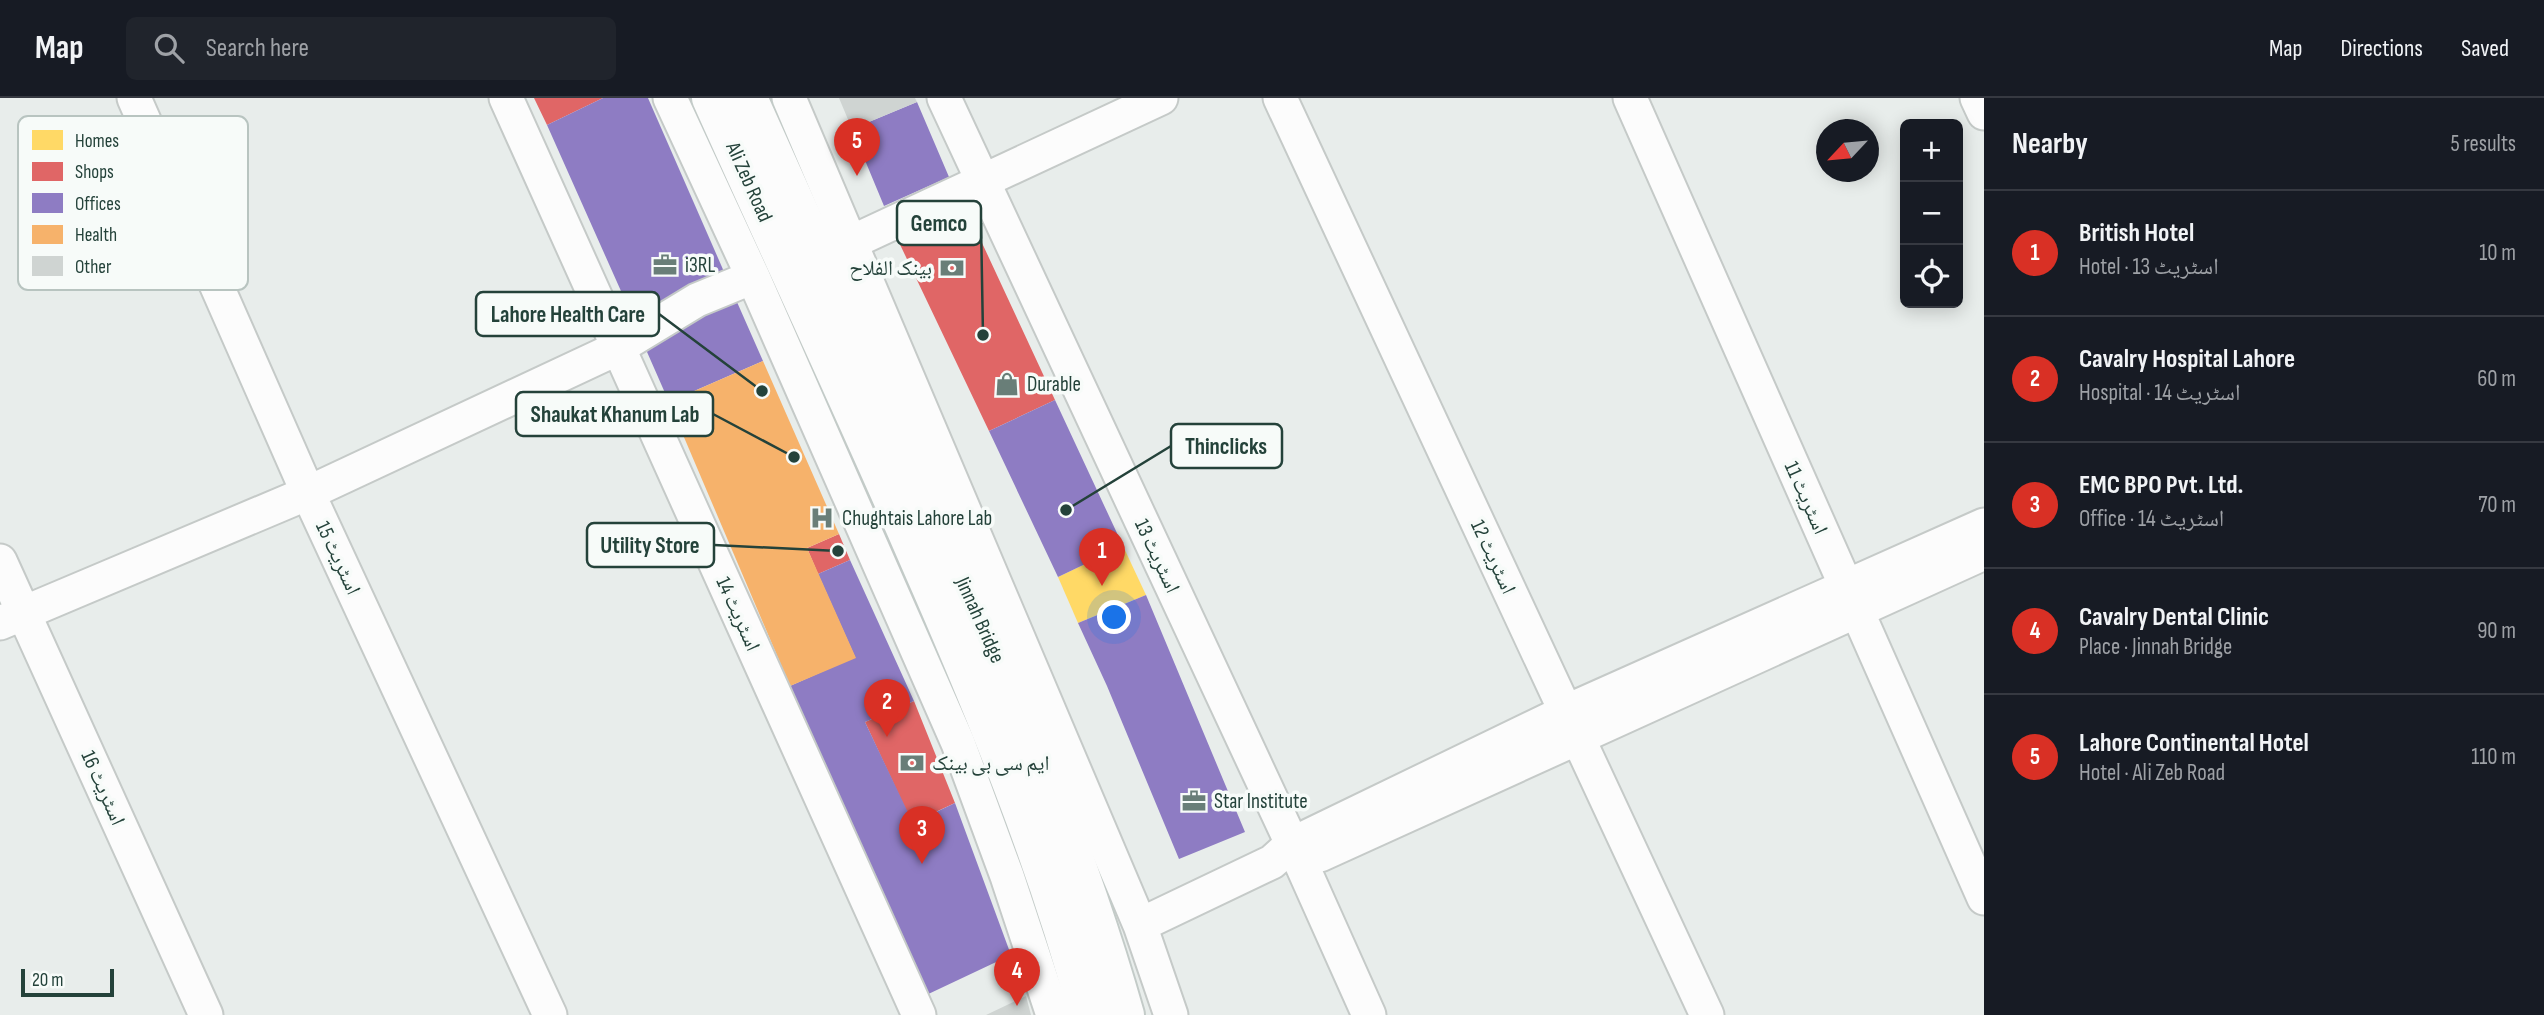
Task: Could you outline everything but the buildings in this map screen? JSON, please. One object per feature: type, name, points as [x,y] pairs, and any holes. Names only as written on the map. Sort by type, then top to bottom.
[{"type":"main road","name":"Ali Zeb Road","points":[[711,98],[770,272]]},
{"type":"main road","name":"Ali Zeb Road","points":[[748,98],[810,236]]},
{"type":"main road","name":"Jinnah Bridge","points":[[810,236],[855,332],[1019,713],[1073,855],[1125,1015]]},
{"type":"main road","name":"Jinnah Bridge","points":[[770,272],[883,475],[975,687],[1029,831],[1088,1015]]},
{"type":"street","name":"اسٹریٹ 15","points":[[134,98],[142,116]]},
{"type":"street","name":"اسٹریٹ 14","points":[[506,98],[919,1015]]},
{"type":"street","points":[[670,98],[770,272],[958,743],[1007,876],[1053,1015]]},
{"type":"street","points":[[789,98],[1140,925],[1171,1015]]},
{"type":"street","name":"اسٹریٹ 13","points":[[944,98],[1288,856],[1369,1015]]},
{"type":"street","points":[[852,242],[1160,98]]},
{"type":"street","name":"اسٹریٹ 12","points":[[1280,98],[1707,1015]]},
{"type":"street","name":"اسٹریٹ 11","points":[[1630,98],[1984,898]]},
{"type":"street","points":[[1977,98],[1984,113]]},
{"type":"street","points":[[11,617],[309,494],[618,348],[697,300],[770,272]]},
{"type":"street","name":"اسٹریٹ 15","points":[[219,290],[309,494],[550,1015]]},
{"type":"street","points":[[1140,925],[1851,599],[1984,525]]},
{"type":"street","points":[[1851,599],[1984,553]]},
{"type":"street","name":"اسٹریٹ 16","points":[[0,561],[11,617],[206,1015]]},
{"type":"place","name":"Lahore Continental Hotel","points":[[857,176]]},
{"type":"place","name":"i3RL","points":[[665,265]]},
{"type":"place","name":"بینک الفلاح","points":[[952,268]]},
{"type":"place","name":"Gemco","points":[[983,335]]},
{"type":"place","name":"Durable","points":[[1007,384]]},
{"type":"place","name":"Lahore Health Care","points":[[762,391]]},
{"type":"place","name":"Shaukat Khanum Lab","points":[[794,457]]},
{"type":"place","name":"Thinclicks","points":[[1066,510]]},
{"type":"place","name":"Chughtais Lahore Lab","points":[[822,518]]},
{"type":"place","name":"Utility Store","points":[[838,551]]},
{"type":"place","name":"British Hotel","points":[[1102,586]]},
{"type":"place","name":"Cavalry Hospital Lahore","points":[[887,737]]},
{"type":"place","name":"ایم سی بی بینک","points":[[912,763]]},
{"type":"place","name":"Star Institute","points":[[1194,801]]},
{"type":"place","name":"EMC BPO Pvt. Ltd.","points":[[922,864]]},
{"type":"place","name":"Cavalry Dental Clinic","points":[[1017,1006]]}]
